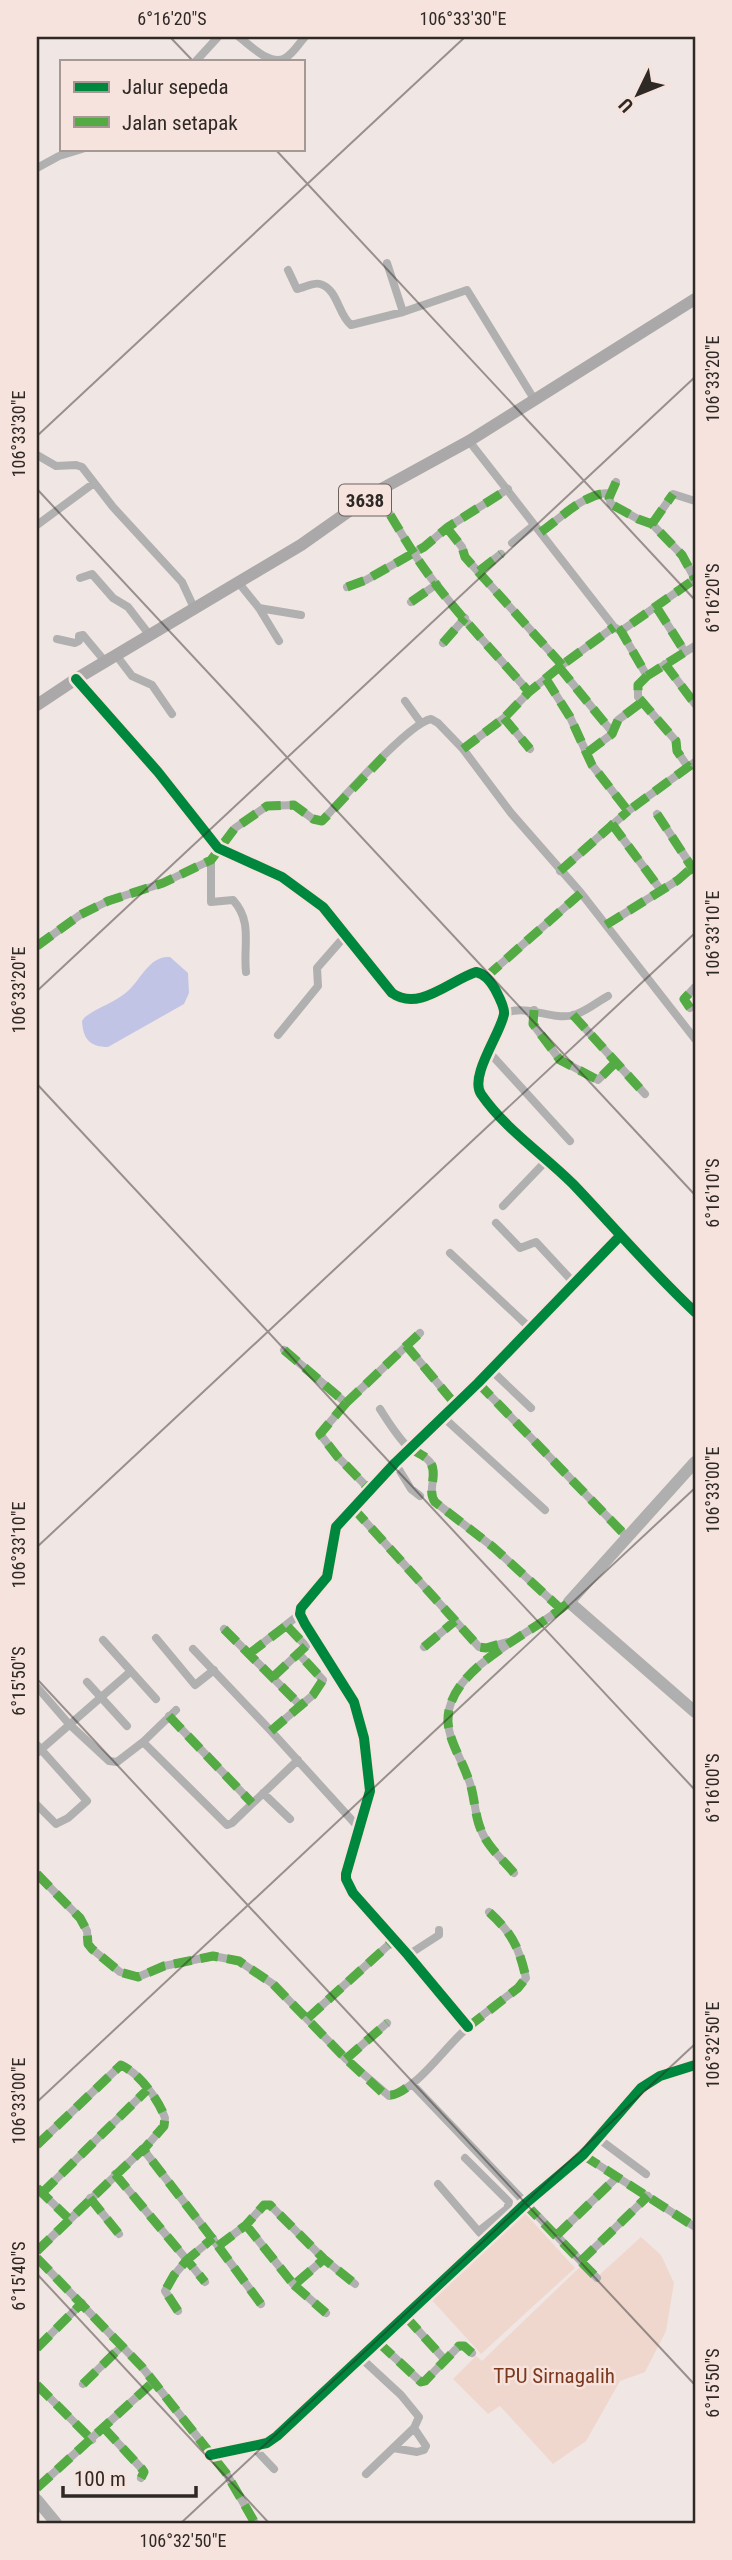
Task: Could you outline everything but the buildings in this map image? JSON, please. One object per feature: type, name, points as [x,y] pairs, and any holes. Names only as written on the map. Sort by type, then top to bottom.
[{"type":"main road","name":"3638","points":[[37,705],[301,545],[376,492],[469,441],[695,299]]},
{"type":"street","points":[[197,60],[218,37]]},
{"type":"street","points":[[239,37],[267,57],[278,60],[286,58],[305,37]]},
{"type":"street","points":[[37,167],[79,150]]},
{"type":"street","points":[[387,263],[403,312]]},
{"type":"street","points":[[288,270],[297,289],[318,283],[322,285],[335,297],[347,322],[351,324],[403,312],[467,290],[534,399]]},
{"type":"street","points":[[469,441],[618,629],[647,676]]},
{"type":"street","points":[[37,455],[57,466],[79,466],[181,582],[195,610]]},
{"type":"street","points":[[463,749],[504,718],[560,666],[657,608],[695,579],[682,555],[652,524],[639,520],[611,504],[611,493],[616,482]]},
{"type":"street","points":[[37,525],[94,484]]},
{"type":"street","points":[[346,587],[366,580],[424,547],[447,528],[508,489]]},
{"type":"street","points":[[376,492],[401,528],[413,552],[437,584],[529,692]]},
{"type":"street","points":[[541,532],[579,504],[602,493],[611,493]]},
{"type":"street","points":[[652,524],[673,494],[695,501]]},
{"type":"street","points":[[512,543],[534,525]]},
{"type":"street","points":[[447,528],[462,547],[465,556],[519,620],[523,621],[613,733]]},
{"type":"street","points":[[480,571],[501,554]]},
{"type":"street","points":[[80,578],[92,574],[113,598],[128,607],[148,634],[146,638]]},
{"type":"street","points":[[238,582],[259,608],[279,641]]},
{"type":"street","points":[[411,602],[437,584]]},
{"type":"street","points":[[259,608],[301,615]]},
{"type":"street","points":[[657,608],[685,652]]},
{"type":"street","points":[[443,643],[465,618]]},
{"type":"street","points":[[57,639],[75,643],[79,641],[79,636],[83,635],[103,659],[101,664]]},
{"type":"street","points":[[560,871],[628,811],[692,764],[677,751],[676,741],[642,702],[637,690],[647,676],[695,646]]},
{"type":"street","points":[[116,655],[132,676],[152,685],[172,714]]},
{"type":"street","points":[[665,664],[695,704]]},
{"type":"street","points":[[76,679],[158,772],[214,854],[211,902],[233,900],[246,919],[246,972]]},
{"type":"street","points":[[546,679],[600,777],[628,811]]},
{"type":"street","points":[[405,701],[421,723]]},
{"type":"street","points":[[588,752],[613,733],[618,720],[642,702]]},
{"type":"street","points":[[504,718],[530,749]]},
{"type":"street","points":[[37,946],[80,915],[108,901],[163,883],[214,854],[234,828],[267,806],[294,805],[313,819],[322,821],[363,776],[421,723],[435,720],[463,749],[511,813],[581,893],[695,1039]]},
{"type":"street","points":[[606,925],[694,868],[657,814]]},
{"type":"street","points":[[612,824],[660,889]]},
{"type":"street","points":[[214,854],[269,869],[296,885],[323,907],[392,993],[404,999],[415,1000],[426,996],[476,972],[486,977],[494,987],[504,1013],[481,1070],[478,1088],[490,1105],[572,1184],[695,1312]]},
{"type":"street","points":[[486,977],[581,893]]},
{"type":"street","points":[[278,1035],[318,986],[317,968],[345,936]]},
{"type":"street","points":[[690,1008],[684,999],[695,987]]},
{"type":"street","points":[[504,1013],[516,1009],[561,1016],[573,1015],[608,996]]},
{"type":"street","points":[[534,1010],[533,1024],[560,1060],[598,1080],[615,1063]]},
{"type":"street","points":[[573,1015],[645,1094]]},
{"type":"street","points":[[489,1052],[570,1141]]},
{"type":"street","points":[[503,1206],[547,1160]]},
{"type":"street","points":[[496,1223],[520,1248],[536,1242],[574,1283]]},
{"type":"street","points":[[468,2027],[353,1893],[346,1879],[370,1791],[368,1762],[360,1716],[354,1702],[300,1614],[301,1608],[327,1577],[332,1558],[333,1532],[353,1508],[620,1236]]},
{"type":"street","points":[[450,1253],[530,1328]]},
{"type":"street","points":[[370,1490],[320,1434],[346,1403],[420,1333]]},
{"type":"street","points":[[407,1345],[455,1404]]},
{"type":"street","points":[[284,1350],[346,1403]]},
{"type":"street","points":[[491,1370],[531,1408]]},
{"type":"street","points":[[478,1382],[628,1538]]},
{"type":"street","points":[[380,1409],[393,1430],[410,1448],[429,1461],[433,1470],[431,1497],[435,1502],[695,1712]]},
{"type":"street","points":[[442,1416],[545,1510]]},
{"type":"street","points":[[514,1872],[481,1830],[472,1787],[451,1739],[448,1725],[449,1707],[458,1688],[485,1662],[565,1606],[695,1462]]},
{"type":"street","points":[[395,1463],[411,1489],[420,1496]]},
{"type":"street","points":[[353,1508],[454,1621],[482,1648],[513,1641]]},
{"type":"street","points":[[249,1654],[300,1614]]},
{"type":"street","points":[[424,1647],[454,1621]]},
{"type":"street","points":[[273,1677],[306,1646],[286,1625]]},
{"type":"street","points":[[224,1629],[301,1706]]},
{"type":"street","points":[[156,1639],[195,1685],[214,1670]]},
{"type":"street","points":[[103,1640],[156,1699]]},
{"type":"street","points":[[193,1649],[359,1828]]},
{"type":"street","points":[[271,1731],[313,1695],[323,1680],[299,1653]]},
{"type":"street","points":[[37,1805],[56,1824],[68,1818],[87,1801],[38,1749],[130,1672]]},
{"type":"street","points":[[87,1682],[127,1726]]},
{"type":"street","points":[[37,1688],[69,1724],[113,1763],[142,1742],[173,1713],[252,1803]]},
{"type":"street","points":[[142,1742],[227,1825],[298,1760]]},
{"type":"street","points":[[263,1793],[290,1819]]},
{"type":"street","points":[[37,1874],[80,1917],[92,1949],[120,1972],[138,1977],[164,1966],[213,1956],[239,1961],[273,1984],[346,2059],[388,2095],[399,2094],[412,2084],[468,2027],[518,1988],[526,1978],[514,1939],[489,1912]]},
{"type":"street","points":[[408,1955],[439,1935],[439,1930]]},
{"type":"street","points":[[308,2018],[394,1940]]},
{"type":"street","points":[[346,2059],[387,2023]]},
{"type":"street","points":[[210,2455],[267,2443],[277,2436],[525,2204],[583,2155],[641,2088],[660,2076],[695,2065]]},
{"type":"street","points":[[37,2144],[120,2066],[126,2067],[148,2090],[163,2112],[165,2122],[144,2149],[68,2218],[37,2251]]},
{"type":"street","points":[[412,2084],[597,2278]]},
{"type":"street","points":[[68,2218],[39,2190],[148,2090]]},
{"type":"street","points":[[599,2139],[646,2174]]},
{"type":"street","points":[[144,2149],[261,2304]]},
{"type":"street","points":[[583,2155],[695,2227]]},
{"type":"street","points":[[466,2158],[509,2202],[503,2213],[479,2231]]},
{"type":"street","points":[[115,2175],[205,2282]]},
{"type":"street","points":[[557,2235],[617,2177]]},
{"type":"street","points":[[438,2184],[487,2240]]},
{"type":"street","points":[[580,2261],[648,2196]]},
{"type":"street","points":[[90,2198],[119,2234]]},
{"type":"street","points":[[178,2311],[165,2291],[174,2275],[187,2260],[246,2225],[264,2205],[270,2205],[324,2259],[355,2284]]},
{"type":"street","points":[[246,2225],[294,2285],[326,2313]]},
{"type":"street","points":[[37,2258],[142,2367],[234,2484],[255,2523]]},
{"type":"street","points":[[294,2285],[324,2259]]},
{"type":"street","points":[[37,2348],[82,2303]]},
{"type":"street","points":[[406,2317],[445,2360]]},
{"type":"street","points":[[379,2343],[421,2382],[460,2346],[472,2353]]},
{"type":"street","points":[[83,2384],[122,2346]]},
{"type":"street","points":[[362,2359],[419,2417],[414,2428],[366,2474]]},
{"type":"street","points":[[37,2488],[152,2383]]},
{"type":"street","points":[[37,2385],[92,2440]]},
{"type":"street","points":[[104,2428],[142,2469],[144,2472],[141,2478]]},
{"type":"street","points":[[393,2448],[417,2452],[424,2450],[426,2446],[414,2428]]},
{"type":"street","points":[[253,2446],[274,2469]]},
{"type":"street","points":[[37,2500],[56,2523]]},
{"type":"green space","points":[[523,2211],[575,2268],[481,2354],[429,2297]]},
{"type":"green space","name":"TPU Sirnagalih","points":[[641,2237],[661,2255],[674,2283],[666,2331],[645,2372],[620,2381],[586,2441],[553,2464],[500,2406],[488,2414],[453,2379],[476,2356],[482,2361],[583,2264],[596,2278]]},
{"type":"water","points":[[163,957],[170,957],[188,973],[189,993],[184,1004],[108,1047],[92,1044],[83,1027],[82,1021],[85,1017],[123,995],[151,964]]},
{"type":"marked path","points":[[616,482],[609,498],[611,504],[652,524],[682,555],[695,579]]},
{"type":"marked path","points":[[347,587],[366,580],[424,547],[448,527],[508,489]]},
{"type":"marked path","points":[[376,492],[439,589],[529,692]]},
{"type":"marked path","points":[[541,532],[583,501],[611,493]]},
{"type":"marked path","points":[[652,524],[673,494]]},
{"type":"marked path","points":[[447,528],[462,547],[465,557],[562,665]]},
{"type":"marked path","points":[[479,571],[501,554]]},
{"type":"marked path","points":[[657,608],[685,652],[647,676],[621,631],[695,579]]},
{"type":"marked path","points":[[411,602],[437,584]]},
{"type":"marked path","points":[[443,643],[465,618]]},
{"type":"marked path","points":[[463,749],[504,718],[529,692],[562,665],[614,627]]},
{"type":"marked path","points":[[665,664],[695,704]]},
{"type":"marked path","points":[[559,667],[613,733]]},
{"type":"marked path","points":[[647,676],[638,685],[638,697],[676,741],[677,751],[688,767]]},
{"type":"marked path","points":[[546,679],[570,717],[592,765],[628,811],[695,762]]},
{"type":"marked path","points":[[588,752],[612,734],[618,720],[642,702]]},
{"type":"marked path","points":[[504,718],[530,749]]},
{"type":"marked path","points":[[37,946],[80,915],[108,901],[163,883],[211,860],[235,828],[267,806],[294,805],[313,819],[322,821],[387,753]]},
{"type":"marked path","points":[[560,871],[628,811]]},
{"type":"marked path","points":[[657,814],[695,872]]},
{"type":"marked path","points":[[612,824],[660,889]]},
{"type":"marked path","points":[[606,925],[678,880],[695,865]]},
{"type":"marked path","points":[[486,977],[581,893]]},
{"type":"marked path","points":[[690,1008],[684,999],[695,987]]},
{"type":"marked path","points":[[534,1010],[533,1024],[560,1060],[598,1080],[615,1063]]},
{"type":"marked path","points":[[573,1015],[645,1094]]},
{"type":"marked path","points":[[346,1403],[420,1333]]},
{"type":"marked path","points":[[406,1345],[455,1404]]},
{"type":"marked path","points":[[284,1350],[346,1403],[320,1434],[370,1490]]},
{"type":"marked path","points":[[478,1383],[628,1538]]},
{"type":"marked path","points":[[410,1448],[430,1462],[435,1502],[493,1547],[561,1609]]},
{"type":"marked path","points":[[353,1508],[479,1647],[486,1648],[506,1642]]},
{"type":"marked path","points":[[514,1873],[487,1842],[479,1824],[470,1784],[449,1729],[451,1702],[476,1668],[569,1602]]},
{"type":"marked path","points":[[424,1647],[455,1621]]},
{"type":"marked path","points":[[249,1654],[291,1622]]},
{"type":"marked path","points":[[273,1677],[306,1646],[286,1625]]},
{"type":"marked path","points":[[224,1629],[301,1706]]},
{"type":"marked path","points":[[271,1731],[313,1695],[323,1680],[298,1653]]},
{"type":"marked path","points":[[169,1716],[252,1803]]},
{"type":"marked path","points":[[37,1874],[80,1918],[92,1949],[120,1972],[138,1977],[164,1966],[213,1956],[239,1961],[273,1984],[384,2094],[395,2094],[412,2084]]},
{"type":"marked path","points":[[468,2027],[518,1988],[526,1978],[514,1941],[489,1912]]},
{"type":"marked path","points":[[308,2018],[394,1940]]},
{"type":"marked path","points":[[346,2059],[387,2023]]},
{"type":"marked path","points":[[37,2145],[121,2065],[135,2074],[148,2088],[165,2118],[164,2126],[144,2149]]},
{"type":"marked path","points":[[42,2193],[147,2090]]},
{"type":"marked path","points":[[37,2251],[143,2149],[218,2246],[246,2225],[264,2205],[270,2205],[324,2259],[355,2284]]},
{"type":"marked path","points":[[583,2155],[695,2227]]},
{"type":"marked path","points":[[115,2174],[187,2260],[213,2238]]},
{"type":"marked path","points":[[557,2235],[617,2177]]},
{"type":"marked path","points":[[37,2188],[68,2218]]},
{"type":"marked path","points":[[581,2261],[648,2196]]},
{"type":"marked path","points":[[90,2198],[119,2234]]},
{"type":"marked path","points":[[525,2204],[597,2278]]},
{"type":"marked path","points":[[246,2225],[294,2285],[324,2259]]},
{"type":"marked path","points":[[218,2246],[261,2304]]},
{"type":"marked path","points":[[37,2258],[142,2367],[226,2473],[255,2523]]},
{"type":"marked path","points":[[178,2311],[165,2291],[187,2260],[205,2282]]},
{"type":"marked path","points":[[294,2285],[326,2313]]},
{"type":"marked path","points":[[37,2348],[82,2303]]},
{"type":"marked path","points":[[406,2317],[445,2360]]},
{"type":"marked path","points":[[379,2343],[421,2382],[459,2346],[464,2346],[472,2353]]},
{"type":"marked path","points":[[83,2384],[122,2346]]},
{"type":"marked path","points":[[37,2488],[152,2383]]},
{"type":"marked path","points":[[37,2385],[92,2440]]},
{"type":"marked path","points":[[104,2428],[142,2469],[144,2472],[141,2478]]},
{"type":"cycle path","points":[[76,679],[158,772],[218,848],[282,877],[323,907],[392,993],[413,999],[434,993],[476,972],[487,978],[495,989],[504,1014],[482,1066],[478,1086],[481,1094],[501,1119],[573,1184],[695,1312]]},
{"type":"cycle path","points":[[468,2027],[353,1893],[346,1879],[370,1791],[364,1738],[354,1702],[305,1624],[300,1614],[301,1608],[327,1577],[336,1527],[395,1463],[478,1383],[620,1236]]},
{"type":"cycle path","points":[[210,2455],[267,2443],[277,2436],[525,2204],[583,2155],[641,2088],[660,2076],[695,2065]]}]
